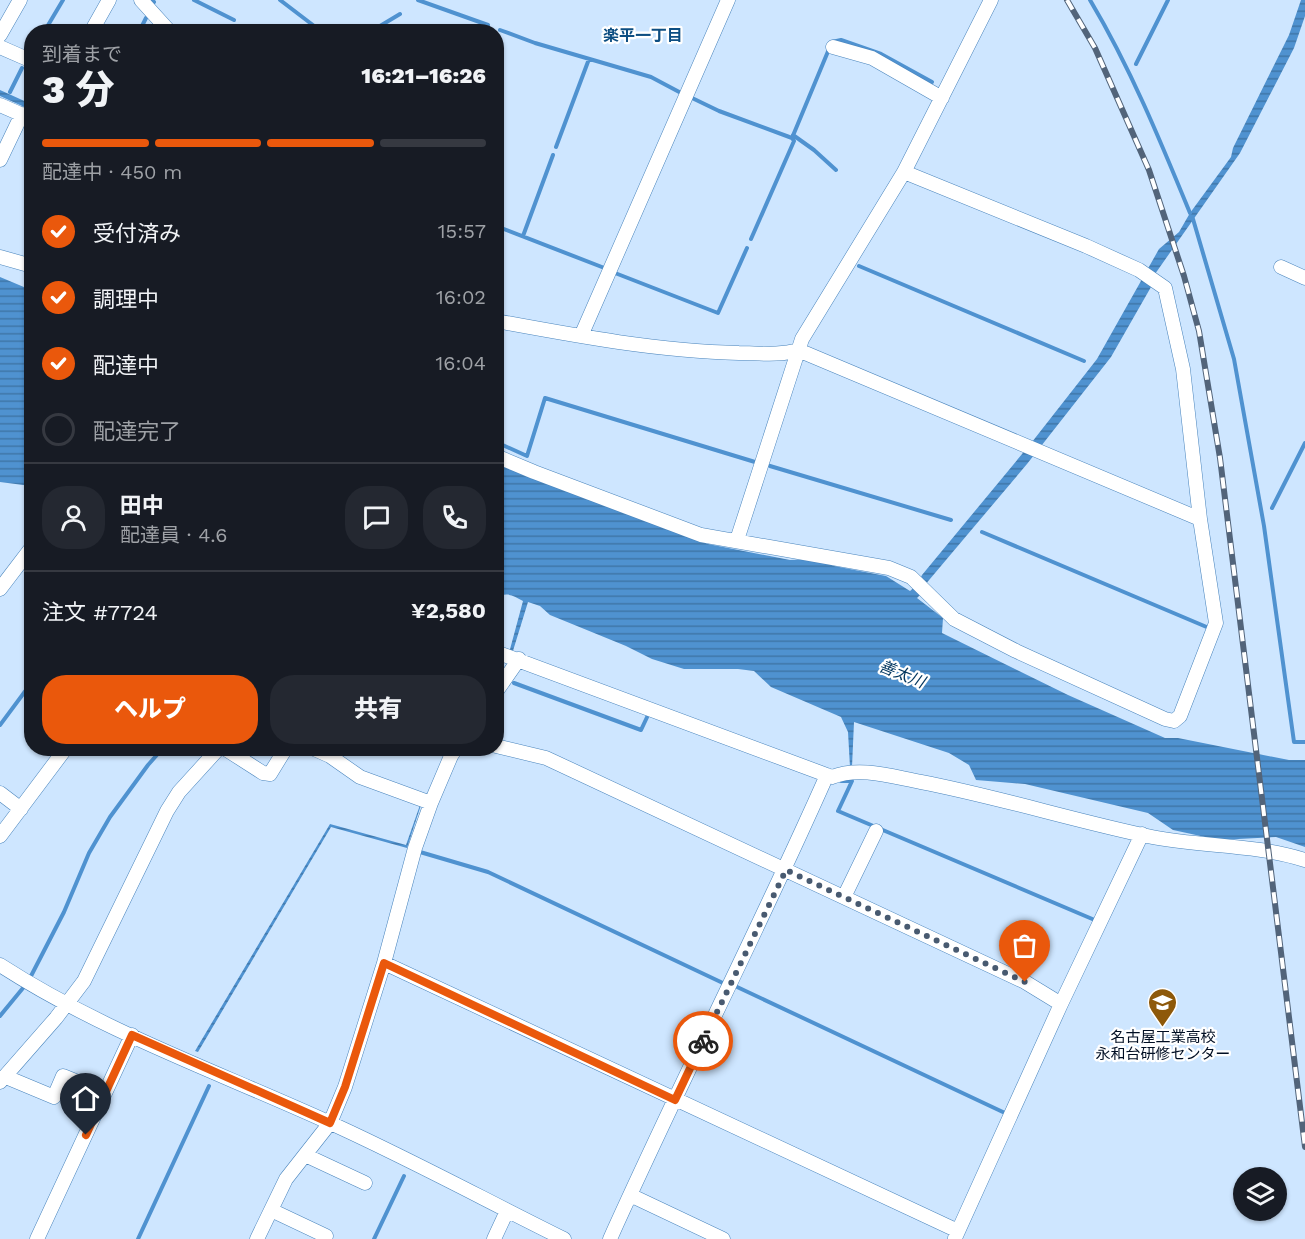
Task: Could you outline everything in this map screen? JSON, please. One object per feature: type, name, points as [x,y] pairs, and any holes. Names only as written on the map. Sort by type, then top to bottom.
[{"type":"street","points":[[0,34],[20,0]]},
{"type":"street","points":[[96,24],[109,0]]},
{"type":"street","points":[[141,0],[163,24]]},
{"type":"street","points":[[581,336],[728,0]]},
{"type":"street","points":[[737,540],[802,339],[904,172],[991,0]]},
{"type":"street","points":[[0,47],[24,58]]},
{"type":"street","points":[[833,48],[872,58],[942,98]]},
{"type":"street","points":[[0,105],[24,116]]},
{"type":"street","points":[[0,160],[24,122]]},
{"type":"street","points":[[504,459],[701,535],[889,568],[911,577],[954,620],[1130,704],[1174,721],[1179,716],[1216,624],[1200,519],[1183,369],[1165,288],[1139,270],[1086,246],[904,172]]},
{"type":"street","points":[[0,257],[24,264]]},
{"type":"street","points":[[1281,267],[1305,278]]},
{"type":"street","points":[[504,322],[662,348],[786,354],[798,350],[1200,519]]},
{"type":"street","points":[[0,589],[24,558]]},
{"type":"street","points":[[504,654],[832,777],[844,772],[875,774],[952,788],[1142,834],[1192,843],[1278,851],[1305,860]]},
{"type":"street","points":[[504,681],[519,659]]},
{"type":"street","points":[[504,748],[546,758],[1025,982],[1061,1004]]},
{"type":"street","points":[[0,836],[60,756]]},
{"type":"street","points":[[105,1093],[63,1076],[54,1097],[3,1079],[56,1018],[84,981],[167,811],[179,792],[212,756]]},
{"type":"street","points":[[236,756],[263,773],[270,774],[281,756]]},
{"type":"street","points":[[336,756],[360,777],[431,803]]},
{"type":"street","points":[[257,1239],[286,1179],[330,1123],[345,1087],[384,963],[415,848],[451,756]]},
{"type":"street","points":[[610,1239],[786,870],[827,775]]},
{"type":"street","points":[[0,793],[21,808]]},
{"type":"street","points":[[844,897],[876,831]]},
{"type":"street","points":[[384,963],[956,1235],[1061,1004],[1142,834]]},
{"type":"street","points":[[0,965],[66,1003],[132,1035],[330,1123],[564,1239]]},
{"type":"street","points":[[37,1239],[132,1035]]},
{"type":"street","points":[[305,1155],[364,1183]]},
{"type":"street","points":[[630,1195],[723,1239]]},
{"type":"street","points":[[271,1210],[326,1236]]},
{"type":"street","points":[[494,1239],[507,1211]]},
{"type":"water","name":"善太川","points":[[1301,0],[1305,0],[1305,16],[1294,48],[1240,153],[1155,274],[1151,287],[1111,357],[1027,464],[919,592],[920,595],[917,598],[943,618],[942,633],[1068,695],[1165,738],[1178,738],[1289,760],[1305,760],[1305,847],[1276,837],[1219,840],[1173,830],[1148,813],[1025,784],[976,780],[969,765],[949,753],[854,722],[852,767],[850,767],[848,732],[841,717],[771,687],[754,671],[684,669],[652,659],[550,615],[540,606],[528,602],[512,654],[509,653],[523,601],[513,596],[504,595],[504,465],[708,544],[790,560],[818,559],[834,566],[886,576],[910,591],[1097,359],[1159,249],[1179,232],[1231,157],[1233,148],[1289,35]]},
{"type":"water","points":[[0,90],[24,101],[24,107],[0,96]]},
{"type":"water","points":[[0,277],[24,287],[24,485],[0,482]]},
{"type":"water","points":[[420,805],[407,848],[331,827],[198,1052],[195,1051],[330,824],[406,845]]},
{"type":"waterway","points":[[49,24],[63,0]]},
{"type":"waterway","points":[[194,0],[234,20]]},
{"type":"waterway","points":[[280,0],[312,24]]},
{"type":"waterway","points":[[418,0],[485,24]]},
{"type":"waterway","points":[[1090,0],[1105,25],[1156,131],[1190,213]]},
{"type":"waterway","points":[[1136,64],[1168,0]]},
{"type":"waterway","points":[[383,24],[400,14]]},
{"type":"waterway","points":[[143,24],[146,18]]},
{"type":"waterway","points":[[504,31],[535,43],[651,77],[683,94]]},
{"type":"waterway","points":[[832,42],[841,40],[881,54],[932,82]]},
{"type":"waterway","points":[[751,239],[794,141],[792,138],[829,49]]},
{"type":"waterway","points":[[556,147],[589,59]]},
{"type":"waterway","points":[[10,92],[22,68]]},
{"type":"waterway","points":[[690,97],[719,111],[792,138]]},
{"type":"waterway","points":[[793,135],[836,170]]},
{"type":"waterway","points":[[523,236],[553,155]]},
{"type":"waterway","points":[[1193,219],[1234,359],[1264,526],[1294,742],[1305,742]]},
{"type":"waterway","points":[[504,229],[607,269]]},
{"type":"waterway","points":[[615,273],[718,313],[747,248]]},
{"type":"waterway","points":[[859,266],[1084,361]]},
{"type":"waterway","points":[[504,446],[527,456],[545,398],[755,462]]},
{"type":"waterway","points":[[1272,508],[1305,443]]},
{"type":"waterway","points":[[770,466],[951,520]]},
{"type":"waterway","points":[[982,532],[1209,628]]},
{"type":"waterway","points":[[514,683],[641,730],[649,713]]},
{"type":"waterway","points":[[0,725],[24,693]]},
{"type":"waterway","points":[[31,976],[64,912],[89,853],[110,817],[156,756]]},
{"type":"waterway","points":[[841,781],[852,781],[838,811],[1097,921]]},
{"type":"waterway","points":[[420,852],[488,872],[725,984]]},
{"type":"waterway","points":[[735,986],[1005,1113]]},
{"type":"waterway","points":[[0,1016],[23,988]]},
{"type":"waterway","points":[[138,1239],[209,1086]]},
{"type":"waterway","points":[[374,1239],[404,1176]]},
{"type":"railway","points":[[1067,0],[1095,48],[1149,170],[1184,276],[1199,331],[1220,458],[1305,1147]]},
{"type":"way so far","points":[[703,1041],[786,870],[1025,982]]},
{"type":"place","name":"名古屋工業高校 永和台研修センター","points":[[1163,1028]]},
{"type":"district","name":"楽平一丁目","points":[[643,35]]},
{"type":"route","points":[[86,1135],[132,1035],[330,1123],[345,1087],[384,963],[675,1100],[703,1041]]}]
